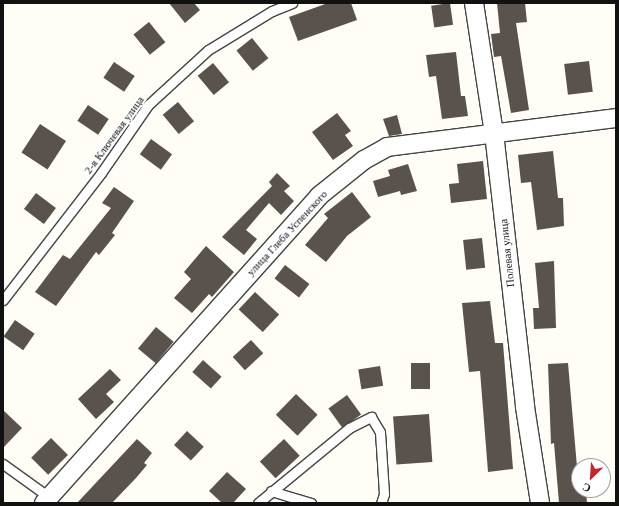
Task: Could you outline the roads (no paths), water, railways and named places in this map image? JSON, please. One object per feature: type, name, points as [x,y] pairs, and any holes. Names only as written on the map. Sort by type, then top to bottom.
[{"type":"street","name":"Полевая улица","points":[[474,3],[494,133],[525,407],[540,503]]},
{"type":"street","name":"улица Глеба Успенского","points":[[50,501],[319,196],[343,176],[387,147],[616,118]]},
{"type":"lane","name":"2-я Ключевая улица","points":[[3,300],[102,173],[148,105],[208,50],[272,11],[292,3]]},
{"type":"lane","points":[[258,503],[349,428],[372,417],[380,432],[384,494],[381,503]]},
{"type":"lane","points":[[3,464],[50,501]]},
{"type":"lane","points":[[271,491],[312,503]]}]
